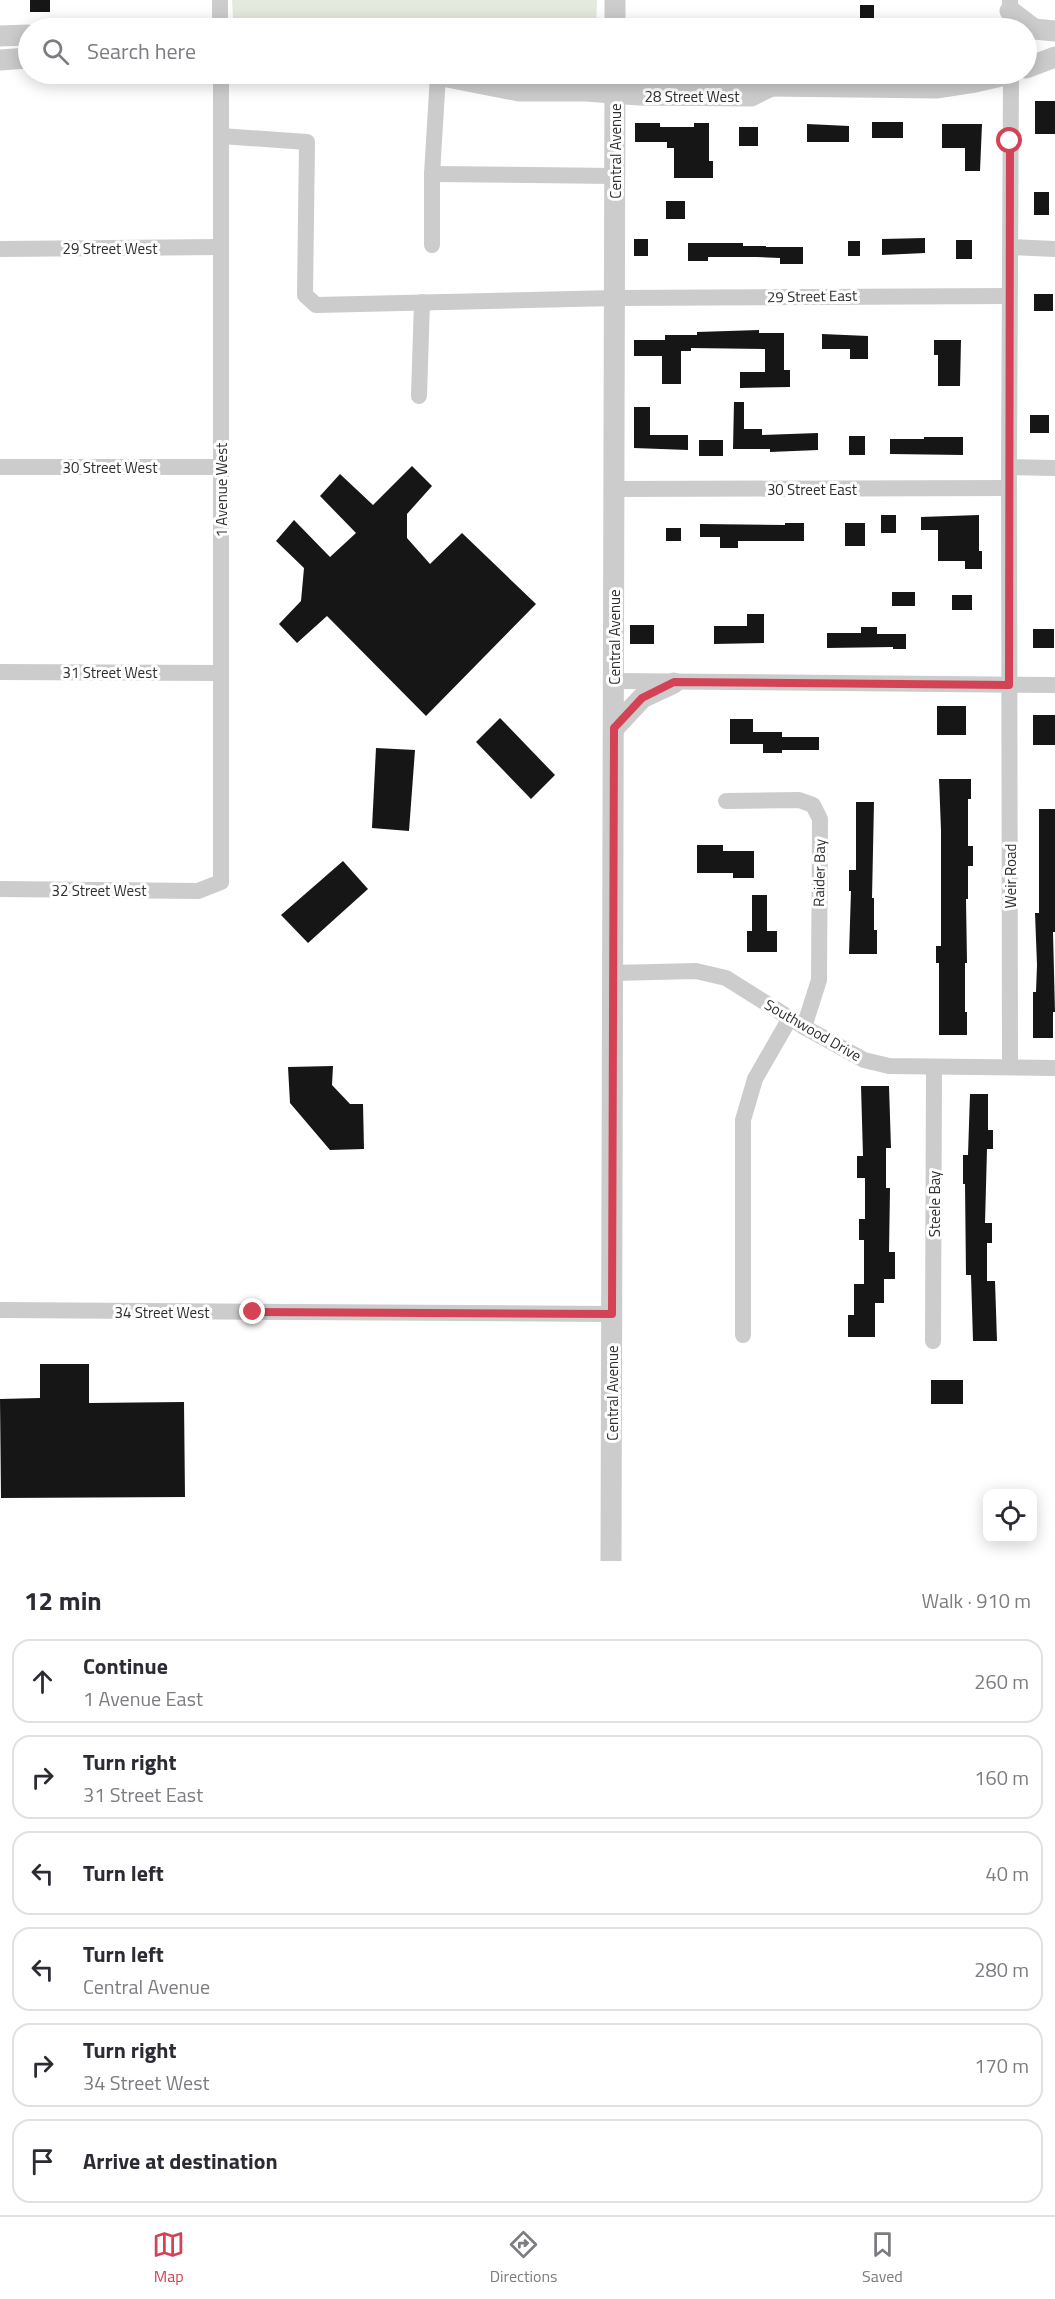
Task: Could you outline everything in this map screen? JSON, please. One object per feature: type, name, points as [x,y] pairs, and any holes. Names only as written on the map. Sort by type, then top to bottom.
[{"type":"street","points":[[220,0],[220,18]]},
{"type":"street","points":[[615,0],[615,18]]},
{"type":"street","points":[[1037,29],[1055,31]]},
{"type":"street","points":[[0,36],[18,35]]},
{"type":"street","points":[[1037,64],[1055,57]]},
{"type":"street","points":[[0,60],[18,59]]},
{"type":"street","name":"1 Avenue West","points":[[198,891],[221,882],[221,84]]},
{"type":"street","points":[[432,245],[435,84]]},
{"type":"street","points":[[484,84],[519,91],[586,91],[606,84]]},
{"type":"street","name":"Central Avenue","points":[[611,1561],[615,84]]},
{"type":"street","points":[[767,84],[771,86],[936,88],[962,84]]},
{"type":"street","name":"Weir Road","points":[[1011,84],[1009,296],[1011,1067]]},
{"type":"street","name":"29 Street East","points":[[221,136],[308,142],[305,295],[316,305],[615,298],[1009,296]]},
{"type":"street","points":[[432,174],[615,176]]},
{"type":"street","name":"29 Street West","points":[[0,249],[221,247]]},
{"type":"street","points":[[1011,247],[1055,249]]},
{"type":"street","points":[[419,396],[422,302]]},
{"type":"street","name":"30 Street West","points":[[0,466],[221,467]]},
{"type":"street","points":[[1009,467],[1055,468]]},
{"type":"street","name":"30 Street East","points":[[614,489],[1009,488]]},
{"type":"street","name":"31 Street West","points":[[0,672],[221,673]]},
{"type":"street","points":[[614,681],[1055,686]]},
{"type":"street","points":[[614,728],[642,698],[674,682]]},
{"type":"street","name":"Raider Bay","points":[[726,801],[799,800],[813,805],[820,819],[819,980],[797,1022],[755,1079],[743,1120],[743,1335]]},
{"type":"street","name":"32 Street West","points":[[0,889],[198,891]]},
{"type":"street","name":"Southwood Drive","points":[[613,973],[696,971],[726,978],[864,1060],[889,1066],[1055,1068]]},
{"type":"street","name":"Steele Bay","points":[[933,1341],[934,1068]]},
{"type":"street","name":"34 Street West","points":[[0,1310],[612,1314]]},
{"type":"shaded area","points":[[232,0],[597,0],[596,18],[233,18]]},
{"type":"building","points":[[30,0],[50,0],[50,12],[30,12]]},
{"type":"building","points":[[860,5],[874,5],[874,18],[860,18]]},
{"type":"building","points":[[1035,101],[1055,101],[1055,134],[1035,134]]},
{"type":"building","points":[[872,122],[903,122],[903,138],[872,138]]},
{"type":"building","points":[[635,123],[660,123],[660,127],[694,127],[694,123],[709,123],[709,161],[713,161],[713,178],[674,178],[674,148],[667,148],[667,142],[635,142]]},
{"type":"building","points":[[807,124],[849,126],[849,142],[807,142]]},
{"type":"building","points":[[942,124],[982,124],[980,171],[965,171],[965,148],[942,148]]},
{"type":"building","points":[[739,127],[758,127],[758,146],[739,146]]},
{"type":"building","points":[[1034,192],[1049,192],[1049,215],[1034,215]]},
{"type":"building","points":[[666,201],[685,201],[685,219],[666,219]]},
{"type":"building","points":[[925,238],[925,253],[882,255],[882,239]]},
{"type":"building","points":[[634,239],[648,239],[648,256],[634,256]]},
{"type":"building","points":[[956,240],[972,240],[972,259],[956,259]]},
{"type":"building","points":[[848,241],[860,241],[860,256],[848,256]]},
{"type":"building","points":[[688,243],[743,243],[743,246],[803,247],[803,264],[780,264],[780,258],[756,257],[708,257],[708,261],[688,261]]},
{"type":"building","points":[[1034,294],[1053,294],[1053,311],[1034,311]]},
{"type":"building","points":[[759,330],[759,333],[784,333],[784,370],[790,370],[790,387],[740,388],[740,372],[765,372],[765,349],[691,348],[691,351],[681,351],[681,384],[662,384],[662,356],[634,356],[634,340],[665,340],[665,335],[697,335],[697,332]]},
{"type":"building","points":[[822,334],[868,336],[868,359],[850,359],[850,349],[822,349]]},
{"type":"building","points":[[934,340],[961,340],[960,386],[938,386],[938,355],[934,355]]},
{"type":"building","points":[[734,402],[744,402],[744,429],[762,429],[762,435],[818,433],[818,450],[770,452],[770,449],[733,449]]},
{"type":"building","points":[[634,407],[650,407],[650,435],[688,435],[688,450],[634,448]]},
{"type":"building","points":[[1030,415],[1049,415],[1049,433],[1030,433]]},
{"type":"building","points":[[849,436],[865,436],[865,455],[849,455]]},
{"type":"building","points":[[924,437],[963,437],[963,455],[890,454],[890,439],[924,439]]},
{"type":"building","points":[[699,440],[723,440],[723,456],[699,456]]},
{"type":"building","points":[[412,466],[432,486],[407,514],[407,538],[430,564],[462,533],[536,604],[426,716],[327,616],[297,643],[279,624],[301,601],[304,568],[276,541],[294,520],[330,557],[356,533],[320,496],[340,474],[373,505]]},
{"type":"building","points":[[881,515],[896,515],[896,533],[881,533]]},
{"type":"building","points":[[979,515],[979,551],[982,551],[982,569],[965,569],[965,561],[938,561],[938,530],[921,530],[921,517]]},
{"type":"building","points":[[785,523],[804,523],[804,541],[738,541],[738,548],[720,548],[720,537],[700,537],[700,524],[785,525]]},
{"type":"building","points":[[845,523],[865,523],[865,546],[845,546]]},
{"type":"building","points":[[666,528],[681,528],[681,541],[666,541]]},
{"type":"building","points":[[892,592],[915,592],[915,606],[892,606]]},
{"type":"building","points":[[952,595],[972,595],[972,610],[952,610]]},
{"type":"building","points":[[747,614],[764,614],[764,643],[714,644],[714,626],[747,626]]},
{"type":"building","points":[[630,625],[654,625],[654,644],[630,644]]},
{"type":"building","points":[[861,627],[877,627],[877,634],[906,634],[906,649],[893,649],[893,647],[827,648],[827,633],[861,633]]},
{"type":"building","points":[[1033,629],[1054,629],[1054,648],[1033,648]]},
{"type":"building","points":[[937,706],[966,706],[966,735],[937,735]]},
{"type":"building","points":[[1033,715],[1055,715],[1055,745],[1033,745]]},
{"type":"building","points":[[500,718],[555,775],[531,799],[476,742]]},
{"type":"building","points":[[730,719],[753,719],[753,732],[782,732],[782,737],[819,737],[819,750],[782,750],[782,753],[763,753],[763,744],[730,744]]},
{"type":"building","points":[[376,748],[415,750],[409,831],[372,828]]},
{"type":"building","points":[[939,779],[971,779],[971,799],[968,799],[968,846],[973,846],[973,866],[968,866],[968,899],[966,899],[965,1012],[967,1012],[967,1035],[939,1035],[939,963],[936,963],[936,946],[941,946]]},
{"type":"building","points":[[856,802],[874,802],[872,898],[874,898],[874,930],[877,930],[877,954],[849,954],[851,891],[849,891],[849,870],[856,870]]},
{"type":"building","points":[[1039,809],[1055,809],[1053,1038],[1033,1038],[1033,992],[1036,992],[1037,965],[1035,913],[1039,913]]},
{"type":"building","points":[[697,845],[723,845],[723,851],[754,851],[754,878],[733,878],[733,873],[697,873]]},
{"type":"building","points":[[343,861],[368,889],[308,943],[281,915]]},
{"type":"building","points":[[752,895],[767,895],[767,931],[777,931],[777,952],[747,952],[747,931],[752,931]]},
{"type":"building","points":[[333,1066],[332,1085],[350,1104],[363,1104],[364,1149],[330,1150],[290,1103],[288,1067]]},
{"type":"building","points":[[861,1086],[889,1086],[891,1148],[886,1148],[886,1188],[890,1188],[889,1252],[895,1252],[895,1279],[884,1279],[884,1303],[875,1303],[875,1337],[848,1337],[848,1315],[854,1315],[854,1284],[864,1284],[864,1240],[859,1240],[859,1219],[865,1219],[865,1178],[857,1178],[857,1156],[863,1156]]},
{"type":"building","points":[[970,1094],[988,1094],[988,1130],[993,1130],[993,1149],[987,1149],[985,1223],[992,1223],[992,1243],[987,1243],[987,1281],[995,1281],[997,1341],[973,1341],[971,1275],[966,1275],[965,1184],[963,1184],[963,1155],[968,1155]]},
{"type":"building","points":[[40,1364],[89,1364],[89,1403],[184,1402],[185,1497],[1,1498],[0,1399],[40,1398]]},
{"type":"building","points":[[931,1380],[963,1380],[963,1404],[931,1404]]},
{"type":"route","points":[[253,1312],[612,1314],[614,728],[642,698],[674,682],[1009,685],[1010,141]]}]
